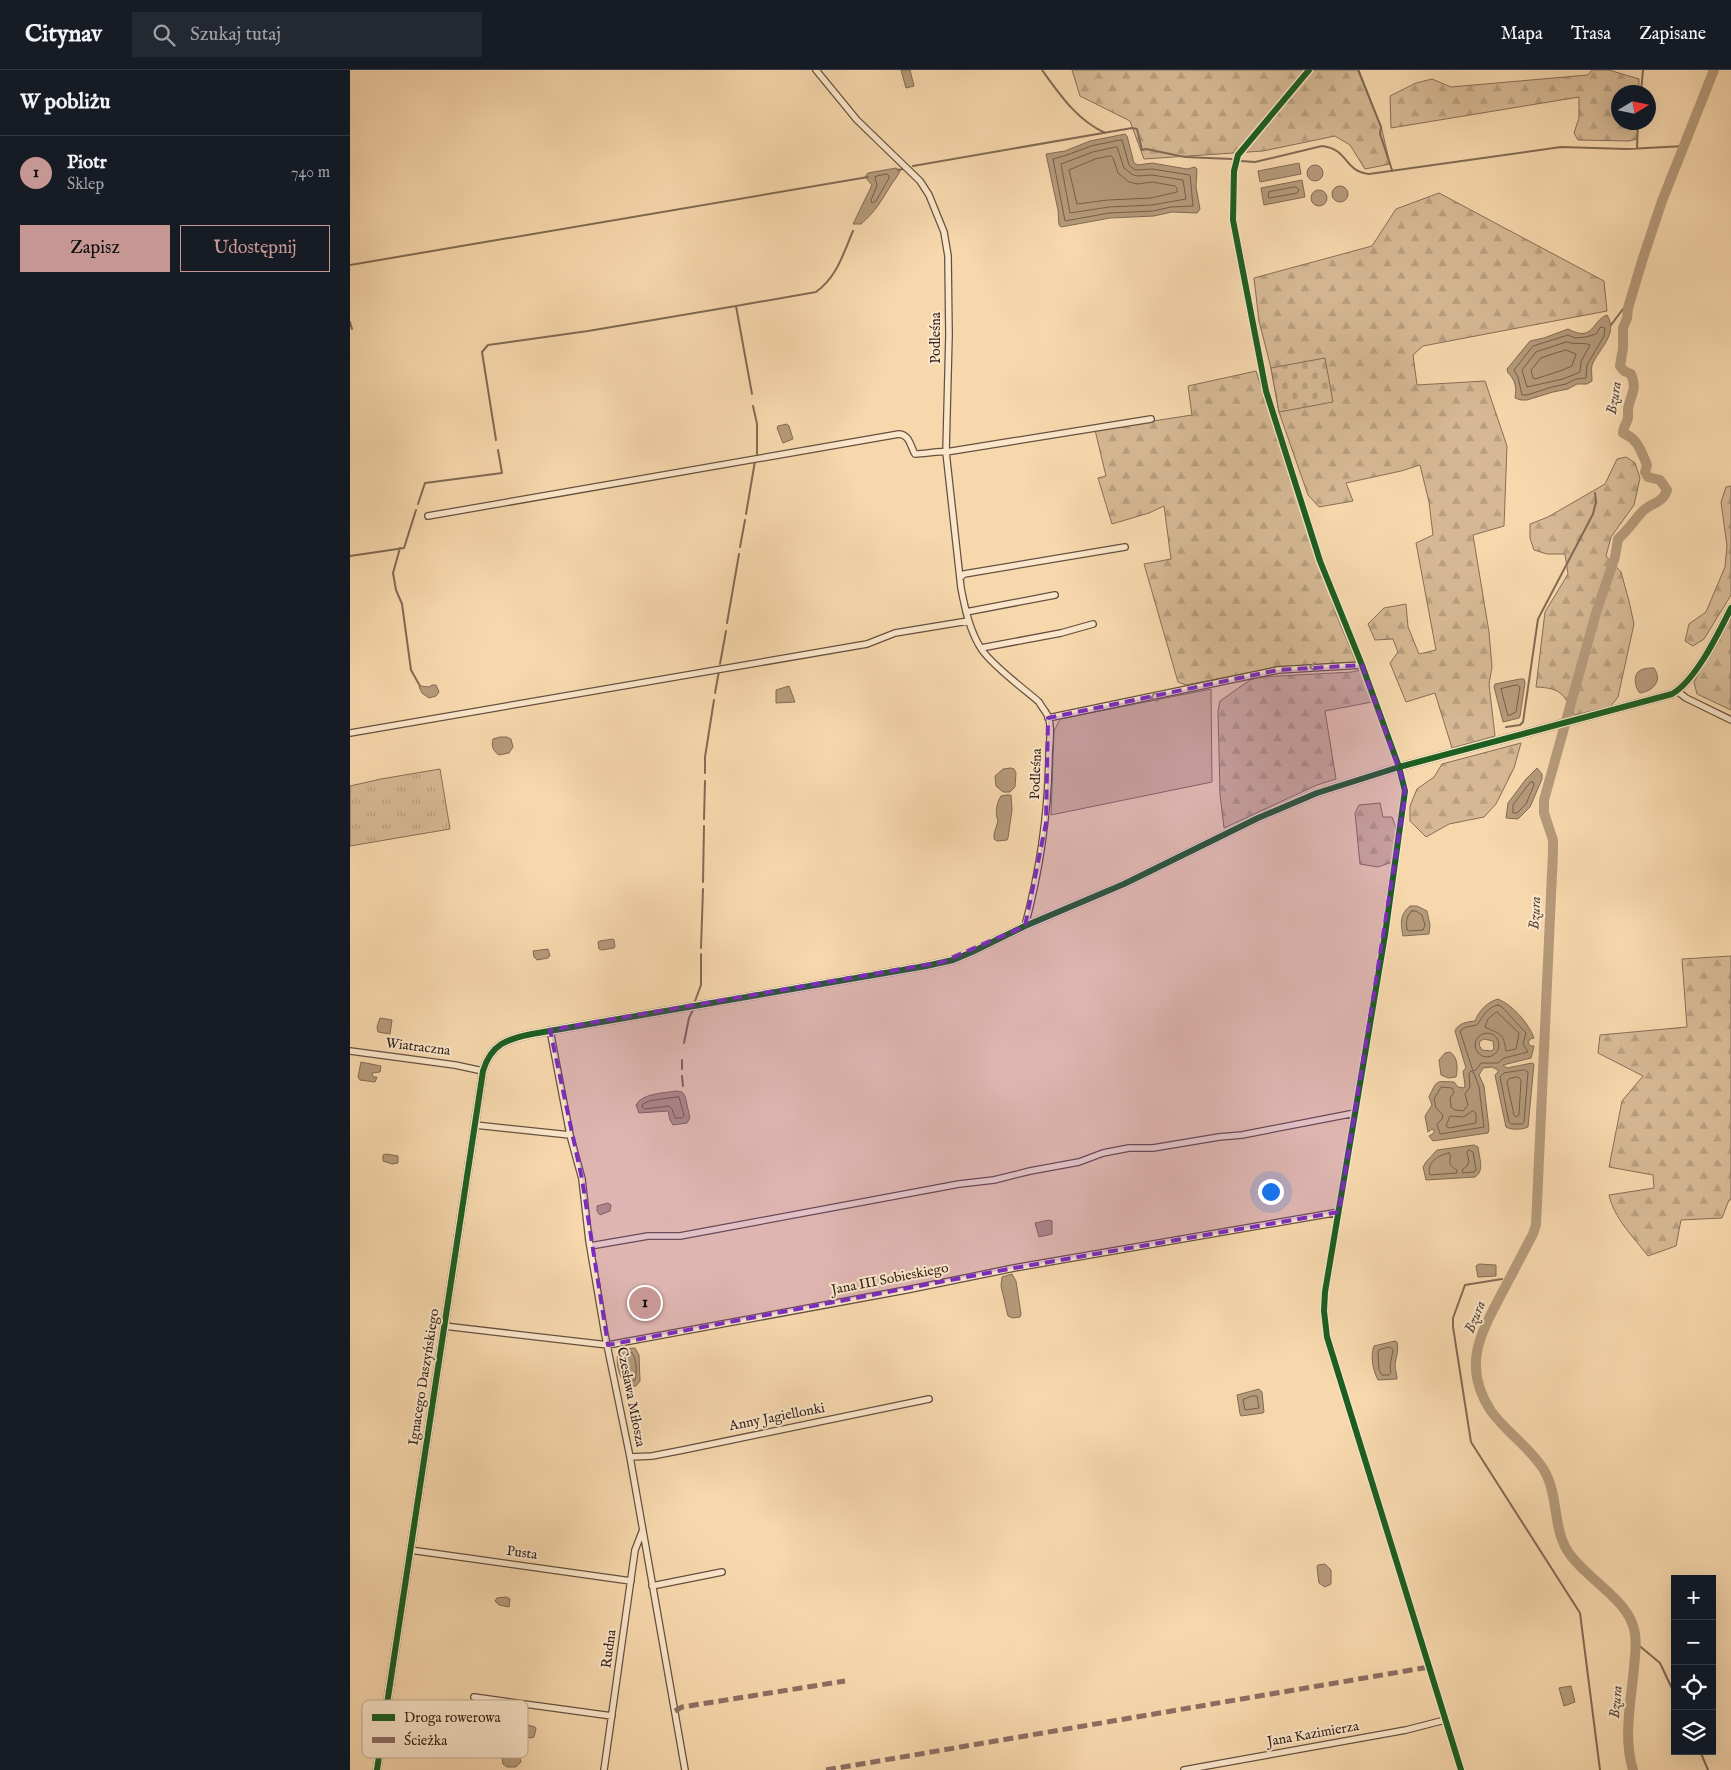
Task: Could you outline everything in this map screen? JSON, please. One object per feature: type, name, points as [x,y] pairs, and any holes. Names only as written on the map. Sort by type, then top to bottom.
[{"type":"street","name":"Podleśna","points":[[816,70],[858,120],[920,181],[929,195],[944,232],[948,256],[949,335],[946,452],[960,578],[966,612],[968,621],[981,648],[1039,702],[1048,718],[1050,729],[1046,823],[1039,868],[1025,926]]},
{"type":"street","points":[[1309,70],[1238,155],[1234,171],[1233,220],[1266,391],[1320,561],[1362,665],[1405,786],[1385,935],[1325,1292],[1326,1337],[1461,1770]]},
{"type":"street","points":[[428,516],[899,434],[904,434],[908,438],[915,454],[937,451],[946,452],[1151,419]]},
{"type":"street","points":[[960,578],[964,574],[1125,547]]},
{"type":"street","points":[[966,612],[1056,595]]},
{"type":"street","points":[[1731,608],[1693,675],[1677,691],[1686,698],[1731,720]]},
{"type":"street","points":[[350,733],[867,644],[896,633],[968,621]]},
{"type":"street","points":[[981,648],[1061,633],[1093,624]]},
{"type":"street","points":[[1048,718],[1171,694],[1268,672],[1299,668],[1362,665]]},
{"type":"street","name":"Ignacego Daszyńskiego","points":[[388,1700],[483,1071],[492,1052],[505,1041],[519,1036],[550,1030],[942,962],[972,952],[1025,926],[1124,884],[1285,806],[1339,785],[1399,767],[1665,697],[1677,691]]},
{"type":"street","name":"Czesława Miłosza","points":[[550,1030],[570,1136],[582,1180],[590,1246],[630,1457],[684,1770]]},
{"type":"street","name":"Wiatraczna","points":[[350,1051],[455,1065],[483,1071]]},
{"type":"street","points":[[590,1246],[648,1236],[680,1236],[959,1184],[994,1180],[1071,1164],[1103,1153],[1129,1148],[1153,1148],[1242,1135],[1356,1113]]},
{"type":"street","points":[[474,1125],[570,1136]]},
{"type":"street","name":"Jana III Sobieskiego","points":[[444,1326],[608,1345],[1014,1268],[1230,1229],[1339,1212]]},
{"type":"street","name":"Anny Jagiellonki","points":[[630,1457],[652,1456],[929,1399]]},
{"type":"street","name":"Rudna","points":[[604,1770],[635,1550],[642,1532]]},
{"type":"street","name":"Pusta","points":[[410,1550],[631,1581]]},
{"type":"street","points":[[652,1586],[722,1572]]},
{"type":"street","points":[[474,1696],[502,1700]]},
{"type":"street","points":[[528,1704],[612,1716]]},
{"type":"street","name":"Jana Kazimierza","points":[[1184,1770],[1406,1730],[1445,1720]]},
{"type":"highlighted area","points":[[1362,665],[1405,786],[1404,804],[1339,1212],[1014,1268],[608,1345],[582,1179],[550,1030],[942,962],[1025,926],[1046,823],[1048,718],[1278,670]]},
{"type":"green space","points":[[1072,70],[1359,70],[1381,126],[1390,164],[1365,169],[1350,145],[1335,136],[1263,151],[1144,159],[1130,121],[1080,96]]},
{"type":"green space","points":[[1592,70],[1609,70],[1639,79],[1639,85],[1611,85],[1611,130],[1638,130],[1637,139],[1629,141],[1578,140],[1574,133],[1579,118],[1579,97],[1391,128],[1390,96],[1416,83],[1432,79],[1451,87],[1588,75]]},
{"type":"green space","points":[[1439,193],[1604,281],[1607,311],[1423,346],[1413,355],[1417,385],[1485,381],[1507,446],[1504,526],[1473,535],[1489,632],[1492,667],[1489,684],[1495,736],[1452,748],[1435,693],[1406,702],[1390,663],[1398,652],[1393,639],[1375,640],[1368,624],[1384,608],[1406,604],[1408,627],[1419,654],[1436,650],[1416,543],[1433,535],[1429,502],[1420,465],[1346,483],[1353,501],[1319,507],[1308,495],[1279,412],[1271,368],[1259,321],[1254,278],[1372,246],[1396,209]]},
{"type":"green space","points":[[1325,358],[1333,402],[1279,412],[1271,368]]},
{"type":"green space","points":[[1256,371],[1336,614],[1356,662],[1277,667],[1186,685],[1178,682],[1144,564],[1171,559],[1164,506],[1149,513],[1112,524],[1098,478],[1106,476],[1095,430],[1192,415],[1188,386]]},
{"type":"green space","points":[[1626,457],[1635,463],[1640,478],[1634,505],[1611,537],[1606,556],[1621,572],[1634,624],[1618,697],[1610,707],[1574,715],[1567,701],[1556,690],[1536,687],[1545,612],[1568,574],[1565,554],[1547,554],[1534,550],[1530,538],[1530,524],[1548,517],[1605,484],[1617,459]]},
{"type":"green space","points":[[1731,486],[1731,595],[1704,639],[1693,646],[1685,641],[1689,624],[1706,612],[1725,567],[1727,546],[1721,502],[1726,487]]},
{"type":"green space","points":[[1731,617],[1731,710],[1697,694],[1694,682]]},
{"type":"green space","points":[[1360,670],[1372,702],[1325,711],[1336,779],[1317,785],[1224,828],[1220,794],[1218,711],[1220,701],[1250,680],[1260,677]]},
{"type":"green space","points":[[1211,689],[1212,782],[1051,815],[1054,731],[1060,719]]},
{"type":"green space","points":[[1521,743],[1514,768],[1496,804],[1484,817],[1449,824],[1426,837],[1410,821],[1410,806],[1417,789],[1434,777],[1442,764]]},
{"type":"green space","points":[[440,769],[450,829],[350,846],[350,786]]},
{"type":"green space","points":[[1380,803],[1383,817],[1392,817],[1396,828],[1392,862],[1378,867],[1360,864],[1355,813],[1359,805]]},
{"type":"green space","points":[[1731,956],[1731,1200],[1729,1200],[1722,1218],[1681,1220],[1676,1246],[1648,1256],[1620,1220],[1609,1195],[1654,1188],[1653,1175],[1609,1167],[1622,1101],[1643,1076],[1598,1053],[1600,1035],[1687,1027],[1682,959]]},
{"type":"water","points":[[901,70],[910,70],[914,86],[906,88]]},
{"type":"water","points":[[1125,134],[1134,163],[1138,165],[1152,163],[1187,169],[1195,167],[1197,169],[1196,187],[1200,209],[1197,213],[1172,212],[1154,216],[1110,218],[1061,227],[1059,225],[1058,210],[1046,154],[1065,151],[1090,141]]},
{"type":"water","points":[[1299,163],[1301,174],[1260,182],[1258,171]]},
{"type":"water","points":[[1312,165],[1318,165],[1323,170],[1321,179],[1312,181],[1307,176],[1307,170]]},
{"type":"water","points":[[896,168],[900,171],[881,201],[861,224],[853,224],[872,185],[865,177],[868,173]]},
{"type":"water","points":[[1302,180],[1305,197],[1264,205],[1261,188]]},
{"type":"water","points":[[1337,186],[1343,186],[1348,191],[1346,200],[1337,202],[1332,197],[1332,191]]},
{"type":"water","points":[[1316,190],[1322,190],[1327,195],[1325,204],[1316,206],[1311,201],[1311,195]]},
{"type":"water","points":[[1607,315],[1611,328],[1607,341],[1592,365],[1592,381],[1527,400],[1515,398],[1515,384],[1507,369],[1530,341],[1568,329],[1577,333],[1588,332],[1598,321]]},
{"type":"water","points":[[787,424],[793,439],[783,443],[777,428]]},
{"type":"water","points":[[1654,668],[1657,673],[1655,685],[1653,688],[1640,693],[1636,685],[1636,675],[1643,669]]},
{"type":"water","points":[[1524,679],[1525,683],[1520,716],[1519,718],[1503,722],[1494,687],[1495,684]]},
{"type":"water","points":[[436,685],[439,692],[436,696],[429,698],[422,693],[419,687],[429,687]]},
{"type":"water","points":[[789,686],[795,702],[776,703],[776,690]]},
{"type":"water","points":[[500,737],[511,739],[513,747],[509,753],[499,755],[494,750],[492,746],[493,739]]},
{"type":"water","points":[[1011,768],[1016,773],[1015,787],[1010,792],[1003,792],[996,786],[995,776],[1003,769]]},
{"type":"water","points":[[1537,768],[1542,774],[1542,779],[1530,807],[1518,819],[1506,818],[1508,803]]},
{"type":"water","points":[[1011,795],[1012,810],[1008,838],[1007,840],[997,841],[994,839],[994,834],[998,821],[996,815],[997,805],[1001,796]]},
{"type":"water","points":[[1410,906],[1417,906],[1427,911],[1430,925],[1429,934],[1403,936],[1402,916]]},
{"type":"water","points":[[613,939],[614,948],[599,949],[598,942]]},
{"type":"water","points":[[548,949],[550,956],[548,958],[537,960],[534,957],[533,951]]},
{"type":"water","points":[[1498,999],[1515,1010],[1534,1038],[1530,1039],[1528,1043],[1534,1046],[1531,1058],[1503,1065],[1507,1068],[1534,1064],[1528,1127],[1511,1129],[1506,1127],[1495,1075],[1498,1070],[1492,1067],[1483,1068],[1479,1075],[1484,1086],[1488,1133],[1433,1141],[1429,1136],[1434,1133],[1434,1130],[1432,1129],[1428,1132],[1425,1116],[1432,1105],[1429,1097],[1435,1085],[1440,1082],[1454,1082],[1458,1087],[1464,1088],[1465,1085],[1463,1071],[1466,1068],[1455,1031],[1456,1028],[1466,1022],[1475,1021],[1484,1007]],"holes":[[[1484,1039],[1493,1041],[1494,1049],[1491,1051],[1482,1050],[1479,1045],[1480,1041]]]},
{"type":"water","points":[[380,1018],[392,1020],[390,1034],[378,1032],[377,1027]]},
{"type":"water","points":[[1450,1052],[1456,1060],[1457,1070],[1456,1077],[1448,1078],[1441,1075],[1439,1060],[1445,1053]]},
{"type":"water","points":[[361,1062],[381,1066],[380,1072],[372,1073],[373,1077],[377,1077],[375,1082],[360,1080],[358,1077]]},
{"type":"water","points":[[682,1092],[685,1096],[690,1118],[687,1123],[673,1125],[668,1111],[639,1113],[636,1105],[643,1098],[654,1094]]},
{"type":"water","points":[[1474,1145],[1478,1147],[1481,1164],[1480,1171],[1475,1177],[1426,1180],[1423,1167],[1437,1150]]},
{"type":"water","points":[[383,1155],[398,1156],[398,1163],[392,1164],[383,1161]]},
{"type":"water","points":[[608,1203],[611,1205],[610,1211],[600,1215],[597,1211],[597,1206]]},
{"type":"water","points":[[1052,1221],[1052,1234],[1039,1237],[1035,1223]]},
{"type":"water","points":[[1479,1264],[1496,1265],[1496,1276],[1478,1277],[1476,1266]]},
{"type":"water","points":[[1012,1274],[1016,1281],[1021,1314],[1020,1317],[1013,1318],[1008,1316],[1001,1286],[1002,1277]]},
{"type":"water","points":[[1395,1341],[1398,1345],[1395,1365],[1397,1379],[1378,1380],[1372,1355],[1374,1346]]},
{"type":"water","points":[[635,1348],[639,1355],[640,1381],[636,1386],[627,1386],[619,1373],[617,1357],[621,1349]]},
{"type":"water","points":[[1259,1389],[1262,1392],[1264,1412],[1241,1416],[1237,1395]]},
{"type":"water","points":[[1325,1564],[1331,1570],[1331,1584],[1325,1587],[1319,1583],[1317,1567],[1318,1565]]},
{"type":"water","points":[[506,1597],[510,1599],[509,1607],[499,1605],[495,1601],[497,1598]]},
{"type":"water","points":[[1571,1686],[1575,1702],[1564,1706],[1559,1688]]},
{"type":"water","points":[[528,1725],[536,1729],[534,1737],[528,1737]]},
{"type":"water","points":[[502,1758],[519,1758],[521,1762],[516,1767],[507,1767],[503,1764]]},
{"type":"waterway","points":[[1042,70],[1077,114],[1105,133]]},
{"type":"waterway","points":[[1358,70],[1381,127],[1380,134],[1392,170]]},
{"type":"waterway","points":[[1642,85],[1643,70]]},
{"type":"waterway","name":"Bzura","points":[[1633,1770],[1628,1732],[1636,1645],[1632,1623],[1620,1604],[1582,1568],[1567,1550],[1559,1530],[1551,1487],[1547,1477],[1536,1459],[1491,1411],[1477,1379],[1476,1364],[1477,1350],[1488,1321],[1536,1225],[1553,852],[1553,840],[1544,813],[1544,800],[1596,613],[1615,557],[1618,539],[1644,509],[1659,501],[1667,490],[1660,480],[1648,477],[1645,472],[1647,465],[1638,446],[1623,433],[1628,418],[1628,409],[1634,384],[1631,374],[1624,371],[1620,366],[1623,348],[1623,328],[1662,201],[1714,70]]},
{"type":"waterway","points":[[913,166],[1132,128],[1137,129],[1142,150],[1146,149],[1185,157],[1232,159]]},
{"type":"waterway","points":[[1637,148],[1638,130]]},
{"type":"waterway","points":[[1240,161],[1255,162],[1322,146],[1337,151],[1354,169],[1369,174],[1561,147],[1627,149],[1685,146]]},
{"type":"waterway","points":[[898,170],[903,169]]},
{"type":"waterway","points":[[350,265],[868,177]]},
{"type":"waterway","points":[[752,394],[736,306],[816,292],[834,272],[853,231]]},
{"type":"waterway","points":[[496,440],[482,352],[488,345],[588,331],[736,306]]},
{"type":"waterway","points":[[1611,325],[1623,309],[1628,308]]},
{"type":"waterway","points":[[350,322],[352,329]]},
{"type":"waterway","points":[[753,406],[757,424],[757,454]]},
{"type":"waterway","points":[[418,504],[425,483],[502,473],[498,450]]},
{"type":"waterway","points":[[746,514],[755,461]]},
{"type":"waterway","points":[[1506,727],[1520,725],[1523,722],[1538,619],[1593,514],[1596,502],[1595,493]]},
{"type":"waterway","points":[[350,556],[404,548],[416,510]]},
{"type":"waterway","points":[[740,547],[745,520]]},
{"type":"waterway","points":[[400,548],[393,573],[396,590],[402,604],[411,670],[420,686]]},
{"type":"waterway","points":[[727,623],[739,554]]},
{"type":"waterway","points":[[720,664],[726,631]]},
{"type":"waterway","points":[[715,693],[719,671]]},
{"type":"waterway","points":[[705,773],[705,757],[714,700]]},
{"type":"waterway","points":[[704,819],[705,781]]},
{"type":"waterway","points":[[703,882],[704,826]]},
{"type":"waterway","points":[[701,948],[703,889]]},
{"type":"waterway","points":[[695,1001],[701,985],[701,954]]},
{"type":"waterway","points":[[684,1043],[689,1018],[693,1010]]},
{"type":"waterway","points":[[682,1060],[682,1069]]},
{"type":"waterway","points":[[682,1076],[683,1086]]},
{"type":"waterway","points":[[1502,1279],[1465,1285],[1453,1318],[1471,1442],[1580,1613],[1600,1770]]},
{"type":"waterway","points":[[1636,1643],[1660,1663],[1671,1686]]},
{"type":"waterway","points":[[1702,1755],[1708,1770]]},
{"type":"marked path","points":[[826,1770],[1429,1667]]},
{"type":"marked path","points":[[675,1711],[682,1707],[845,1681]]},
{"type":"cycle path","points":[[1309,70],[1238,155],[1234,171],[1233,220],[1266,391],[1320,561],[1362,665],[1399,767],[1405,791],[1385,935],[1325,1292],[1324,1311],[1327,1337],[1461,1770]]},
{"type":"cycle path","points":[[388,1700],[483,1071],[486,1062],[501,1044],[532,1034],[953,960],[1025,926],[1124,884],[1258,818],[1317,793],[1399,767],[1672,694],[1690,678],[1698,667],[1731,608]]},
{"type":"cycle path","points":[[377,1770],[379,1758]]},
{"type":"place","name":"Piotr","points":[[645,1303]]}]
